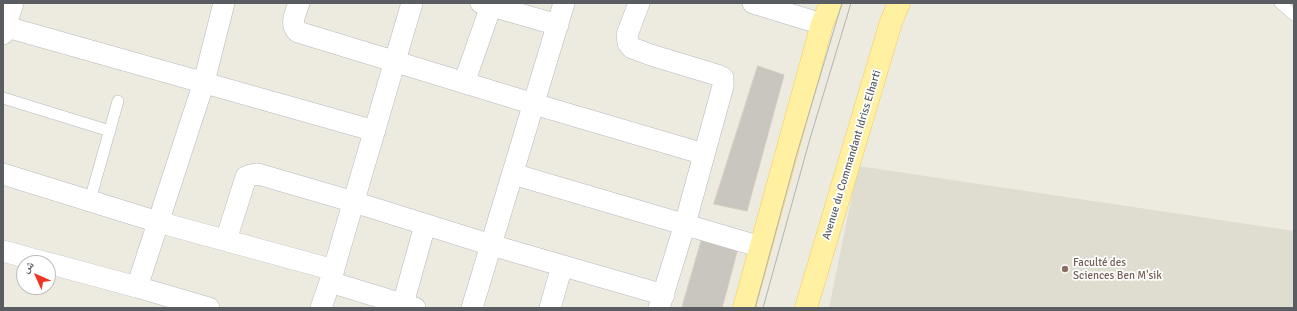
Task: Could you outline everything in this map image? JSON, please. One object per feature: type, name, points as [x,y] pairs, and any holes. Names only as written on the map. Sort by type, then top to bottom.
[{"type":"main road","points":[[744,308],[822,24],[831,3]]},
{"type":"main road","name":"Avenue du Commandant Idriss Elharti","points":[[806,308],[889,29],[899,3]]},
{"type":"street","points":[[13,3],[4,29],[204,82],[375,131]]},
{"type":"street","points":[[137,287],[204,82],[224,3]]},
{"type":"street","points":[[299,3],[292,25],[298,32],[704,154]]},
{"type":"street","points":[[321,308],[332,276],[412,3]]},
{"type":"street","points":[[472,308],[564,3]]},
{"type":"street","points":[[226,240],[246,177],[258,174],[562,266],[661,301],[723,86],[723,78],[632,48],[628,43],[627,35],[639,3]]},
{"type":"street","points":[[753,3],[822,24]]},
{"type":"street","points":[[464,83],[486,4],[558,25]]},
{"type":"street","points":[[3,174],[158,222],[226,240],[332,276],[409,306],[425,225]]},
{"type":"street","points":[[512,174],[761,247]]},
{"type":"street","points":[[3,251],[18,255]]},
{"type":"street","points":[[56,265],[209,308]]},
{"type":"street","points":[[550,308],[562,266]]},
{"type":"lane","points":[[1280,3],[1294,14]]},
{"type":"lane","points":[[3,98],[110,131]]},
{"type":"lane","points":[[90,200],[118,101]]},
{"type":"shaded area","name":"Faculté des Sciences Ben M'sik","points":[[858,166],[1294,231],[1294,308],[829,308]]},
{"type":"building","points":[[758,66],[784,75],[747,211],[714,204]]},
{"type":"building","points":[[702,239],[738,248],[722,308],[682,308]]},
{"type":"tram line","points":[[755,308],[797,153],[842,3]]},
{"type":"tram line","points":[[763,308],[809,142],[851,3]]},
{"type":"place","name":"Faculté des Sciences Ben M'sik","points":[[1065,269]]}]
